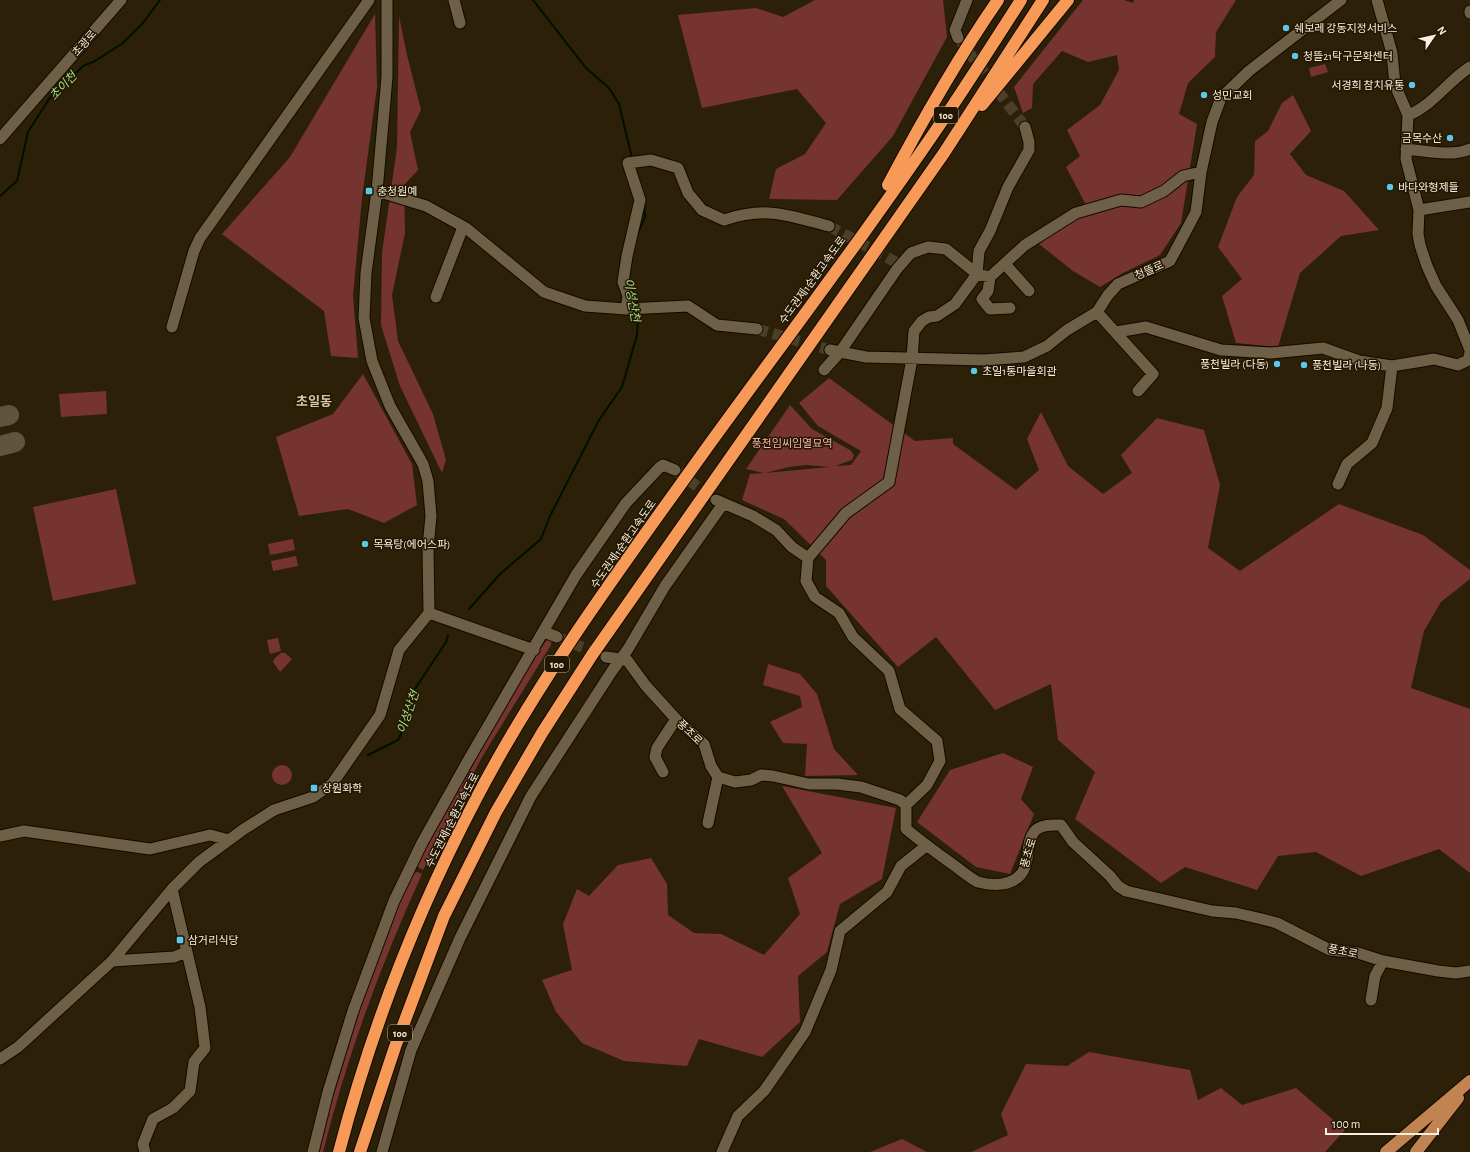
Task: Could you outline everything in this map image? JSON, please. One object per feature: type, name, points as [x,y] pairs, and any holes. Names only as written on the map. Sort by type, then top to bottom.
[{"type":"highway","points":[[867,227],[914,136],[974,34],[998,0]]},
{"type":"highway","name":"수도권제1순환고속도로","points":[[339,1152],[373,1038],[422,910],[480,792],[521,720],[569,645],[656,518],[867,227],[950,109],[1021,0]]},
{"type":"highway","name":"100","points":[[360,1152],[395,1047],[444,916],[496,812],[542,733],[592,655],[944,153],[1043,0]]},
{"type":"highway","points":[[944,153],[1068,0]]},
{"type":"main road","points":[[1386,1152],[1470,1081]]},
{"type":"main road","points":[[1416,1152],[1470,1081]]},
{"type":"street","name":"초광로","points":[[0,139],[121,0]]},
{"type":"street","points":[[172,327],[194,251],[200,238],[369,0]]},
{"type":"street","points":[[0,1059],[18,1047],[112,961],[172,889],[199,862],[274,810],[313,797],[332,784],[380,715],[399,650],[429,613],[428,547],[431,516],[428,481],[423,464],[393,411],[372,362],[364,318],[366,273],[376,191],[387,77],[389,0]]},
{"type":"street","points":[[454,0],[460,23]]},
{"type":"street","points":[[958,38],[955,30],[967,0]]},
{"type":"street","name":"청뜰로","points":[[835,351],[866,357],[912,359],[984,360],[1024,357],[1047,346],[1067,330],[1097,312],[1108,295],[1118,284],[1170,261],[1196,212],[1201,172],[1212,122],[1221,98],[1249,71],[1341,0]]},
{"type":"street","points":[[1377,0],[1392,53],[1395,85],[1408,115],[1406,149],[1408,172],[1419,210],[1418,234],[1427,266],[1447,305],[1458,320],[1470,350]]},
{"type":"street","points":[[1408,115],[1420,110],[1451,80],[1470,67]]},
{"type":"street","points":[[708,823],[718,777],[735,782],[751,780],[761,776],[773,776],[809,784],[837,784],[861,787],[900,800],[906,805],[926,785],[940,761],[937,741],[900,709],[889,671],[853,637],[839,613],[815,597],[806,581],[808,558],[846,513],[889,482],[912,359],[914,331],[916,325],[929,317],[943,313],[955,304],[978,274],[979,251],[990,231],[1008,187],[1029,150],[1029,142],[1025,127]]},
{"type":"street","points":[[1406,149],[1436,152],[1461,151],[1470,149]]},
{"type":"street","points":[[626,308],[628,296],[623,282],[640,200],[628,163],[651,160],[678,168],[688,193],[702,210],[724,220],[742,214],[767,212],[796,217],[829,226]]},
{"type":"street","points":[[1010,308],[990,309],[982,299],[988,291],[990,277],[1025,245],[1076,213],[1121,200],[1140,202],[1164,191],[1184,176],[1201,172]]},
{"type":"street","points":[[376,191],[426,206],[463,226],[502,256],[544,292],[585,306],[626,308],[688,306],[717,325],[757,329]]},
{"type":"street","points":[[1419,210],[1470,202]]},
{"type":"street","points":[[436,297],[463,226]]},
{"type":"street","points":[[824,370],[835,351],[897,269],[911,253],[928,247],[946,249],[978,274],[990,277]]},
{"type":"street","points":[[1005,264],[1029,291]]},
{"type":"street","points":[[1097,312],[1153,374],[1138,391]]},
{"type":"street","points":[[1458,320],[1470,326]]},
{"type":"street","points":[[1116,332],[1146,327],[1222,350],[1271,353],[1323,348],[1359,361],[1392,366],[1434,359],[1458,365],[1468,360],[1470,353]]},
{"type":"street","points":[[1338,484],[1347,464],[1372,443],[1387,408],[1392,366]]},
{"type":"street","points":[[313,1152],[343,1041],[394,901],[422,843],[469,759],[580,569],[626,503],[659,468],[663,465],[675,470]]},
{"type":"street","points":[[382,1152],[411,1050],[460,938],[531,796],[621,659],[665,586],[720,502],[753,516],[776,530],[792,547],[808,558]]},
{"type":"street","points":[[429,613],[534,650]]},
{"type":"street","points":[[544,632],[557,637]]},
{"type":"street","points":[[606,657],[621,659]]},
{"type":"street","name":"풍초로","points":[[621,659],[627,660],[646,686],[676,719],[704,744],[711,766],[718,777]]},
{"type":"street","points":[[663,772],[655,757],[657,748],[676,719]]},
{"type":"street","name":"풍초로","points":[[906,805],[906,829],[926,846],[976,881],[985,884],[1008,883],[1022,873],[1026,866],[1032,837],[1036,830],[1043,826],[1061,825],[1073,842],[1110,876],[1118,886],[1126,891],[1212,911],[1236,913],[1277,923],[1330,950],[1358,953],[1383,962],[1438,971],[1456,973],[1470,971]]},
{"type":"street","points":[[0,836],[24,831],[150,849],[210,835],[229,840]]},
{"type":"street","points":[[722,1152],[738,1116],[764,1091],[805,1032],[831,970],[840,931],[886,892],[901,866],[926,846]]},
{"type":"street","points":[[145,1152],[144,1144],[153,1119],[173,1108],[190,1091],[194,1062],[205,1048],[200,1007],[172,889]]},
{"type":"street","points":[[112,961],[174,957],[186,952]]},
{"type":"street","points":[[1371,1000],[1375,976],[1383,962]]},
{"type":"green space","points":[[815,0],[943,0],[947,37],[893,136],[837,200],[769,199],[776,169],[805,154],[826,123],[797,89],[702,108],[678,15],[756,8],[783,17]]},
{"type":"green space","points":[[1083,0],[1124,0],[1133,3],[1134,0],[1236,0],[1216,32],[1215,57],[1188,83],[1179,114],[1197,124],[1181,223],[1160,255],[1123,273],[1100,287],[1073,271],[1039,244],[1080,215],[1085,203],[1066,167],[1080,156],[1067,130],[1100,105],[1119,70],[1117,55],[1088,62],[1062,51],[1033,84],[1032,108],[1023,113],[1014,87]]},
{"type":"green space","points":[[375,14],[377,87],[362,198],[353,296],[358,358],[331,356],[324,311],[222,234],[290,157]]},
{"type":"green space","points":[[399,16],[421,110],[410,132],[418,170],[404,185],[405,233],[392,295],[398,341],[433,414],[446,460],[442,473],[400,386],[381,325],[382,253],[397,147]]},
{"type":"green space","points":[[1325,64],[1328,72],[1311,77],[1309,68]]},
{"type":"green space","points":[[1293,95],[1311,131],[1290,154],[1306,175],[1344,191],[1379,230],[1341,236],[1300,273],[1278,347],[1236,343],[1222,296],[1242,279],[1218,247],[1237,197],[1254,175],[1255,141],[1268,131],[1282,103]]},
{"type":"green space","points":[[363,374],[412,464],[417,505],[384,523],[348,509],[299,516],[276,437],[333,414]]},
{"type":"green space","name":"풍천임씨임열묘역","points":[[829,378],[915,441],[953,438],[953,444],[1016,490],[1039,470],[1027,439],[1041,412],[1068,466],[1103,494],[1132,473],[1121,455],[1157,418],[1204,430],[1220,485],[1208,548],[1240,571],[1339,504],[1423,535],[1470,570],[1470,579],[1441,602],[1424,631],[1411,688],[1470,709],[1470,873],[1439,849],[1361,876],[1316,852],[1278,856],[1257,890],[1185,867],[1161,883],[1075,819],[1095,772],[1058,740],[1051,684],[995,710],[936,637],[898,667],[826,586],[826,560],[784,519],[742,500],[750,474],[764,473],[746,469],[790,405],[812,429],[850,450],[854,455],[852,460],[835,466],[851,465],[861,451],[818,426],[799,403]],"holes":[[[806,465],[830,467],[765,473],[789,467]]]},
{"type":"green space","points":[[106,391],[107,414],[61,417],[59,394]]},
{"type":"green space","points":[[116,489],[136,584],[53,601],[33,507]]},
{"type":"green space","points":[[293,539],[295,550],[270,555],[268,544]]},
{"type":"green space","points":[[296,556],[298,566],[273,571],[271,561]]},
{"type":"green space","points":[[278,638],[281,651],[270,654],[267,640]]},
{"type":"green space","points":[[552,638],[551,645],[482,757],[423,870],[418,867],[418,861],[530,664],[546,641]]},
{"type":"green space","points":[[281,653],[285,653],[292,659],[280,672],[273,662]]},
{"type":"green space","points":[[768,664],[800,674],[817,694],[834,749],[858,775],[805,776],[807,744],[783,743],[770,722],[802,707],[800,696],[763,685]]},
{"type":"green space","points":[[1003,753],[1033,767],[1021,799],[1034,814],[1010,874],[976,867],[917,822],[950,770]]},
{"type":"green space","points":[[282,765],[289,768],[292,775],[289,782],[282,785],[275,782],[272,775],[275,768]]},
{"type":"green space","points":[[782,786],[896,808],[882,879],[840,904],[827,952],[798,976],[800,1022],[762,1057],[699,1039],[687,1066],[624,1061],[582,1043],[556,1012],[542,980],[572,970],[563,924],[577,889],[589,896],[618,865],[651,858],[667,884],[668,915],[694,933],[721,934],[764,955],[800,914],[788,878],[822,853]]},
{"type":"green space","points":[[418,872],[422,874],[379,976],[354,1046],[332,1116],[323,1152],[317,1152],[336,1081],[370,975],[413,873]]},
{"type":"green space","points":[[1089,1052],[1190,1070],[1198,1100],[1221,1088],[1242,1105],[1296,1088],[1345,1130],[1325,1152],[971,1152],[1008,1135],[1001,1114],[1026,1064],[1067,1066]]},
{"type":"green space","points":[[902,1139],[927,1152],[870,1152]]},
{"type":"waterway","name":"초이천","points":[[0,196],[17,181],[28,132],[49,99],[83,66],[95,61],[123,43],[143,23],[160,0]]},
{"type":"waterway","name":"이성산천","points":[[533,0],[586,68],[609,88],[619,104],[632,158]]},
{"type":"waterway","name":"이성산천","points":[[637,235],[645,217],[644,205]]},
{"type":"waterway","name":"이성산천","points":[[469,609],[500,574],[541,539],[550,516],[599,420],[622,387],[637,335],[638,321],[636,312]]},
{"type":"waterway","name":"이성산천","points":[[368,755],[398,740],[404,728],[413,692],[446,642],[448,635]]},
{"type":"taxiway","points":[[0,417],[9,415]]},
{"type":"taxiway","points":[[0,446],[15,442]]},
{"type":"tunnel","points":[[958,38],[1025,127]]},
{"type":"tunnel","points":[[829,226],[901,265]]},
{"type":"tunnel","points":[[757,329],[830,350]]},
{"type":"tunnel","points":[[675,470],[713,498]]},
{"type":"tunnel","points":[[557,637],[606,657]]},
{"type":"place","name":"쉐보레 강동지정서비스","points":[[1286,28]]},
{"type":"place","name":"청뜰21탁구문화센터","points":[[1295,56]]},
{"type":"place","name":"서경희 참치유통","points":[[1412,85]]},
{"type":"place","name":"성민교회","points":[[1204,95]]},
{"type":"place","name":"금목수산","points":[[1450,138]]},
{"type":"place","name":"바다와형제들","points":[[1390,187]]},
{"type":"place","name":"충청원예","points":[[369,191]]},
{"type":"place","name":"풍천빌라 (다동)","points":[[1277,364]]},
{"type":"place","name":"풍천빌라 (나동)","points":[[1304,365]]},
{"type":"place","name":"초일1통마을회관","points":[[974,371]]},
{"type":"place","name":"목욕탕(에어스파)","points":[[365,544]]},
{"type":"place","name":"장원화학","points":[[314,788]]},
{"type":"place","name":"삼거리식당","points":[[180,940]]},
{"type":"district","name":"초일동","points":[[314,401]]}]
